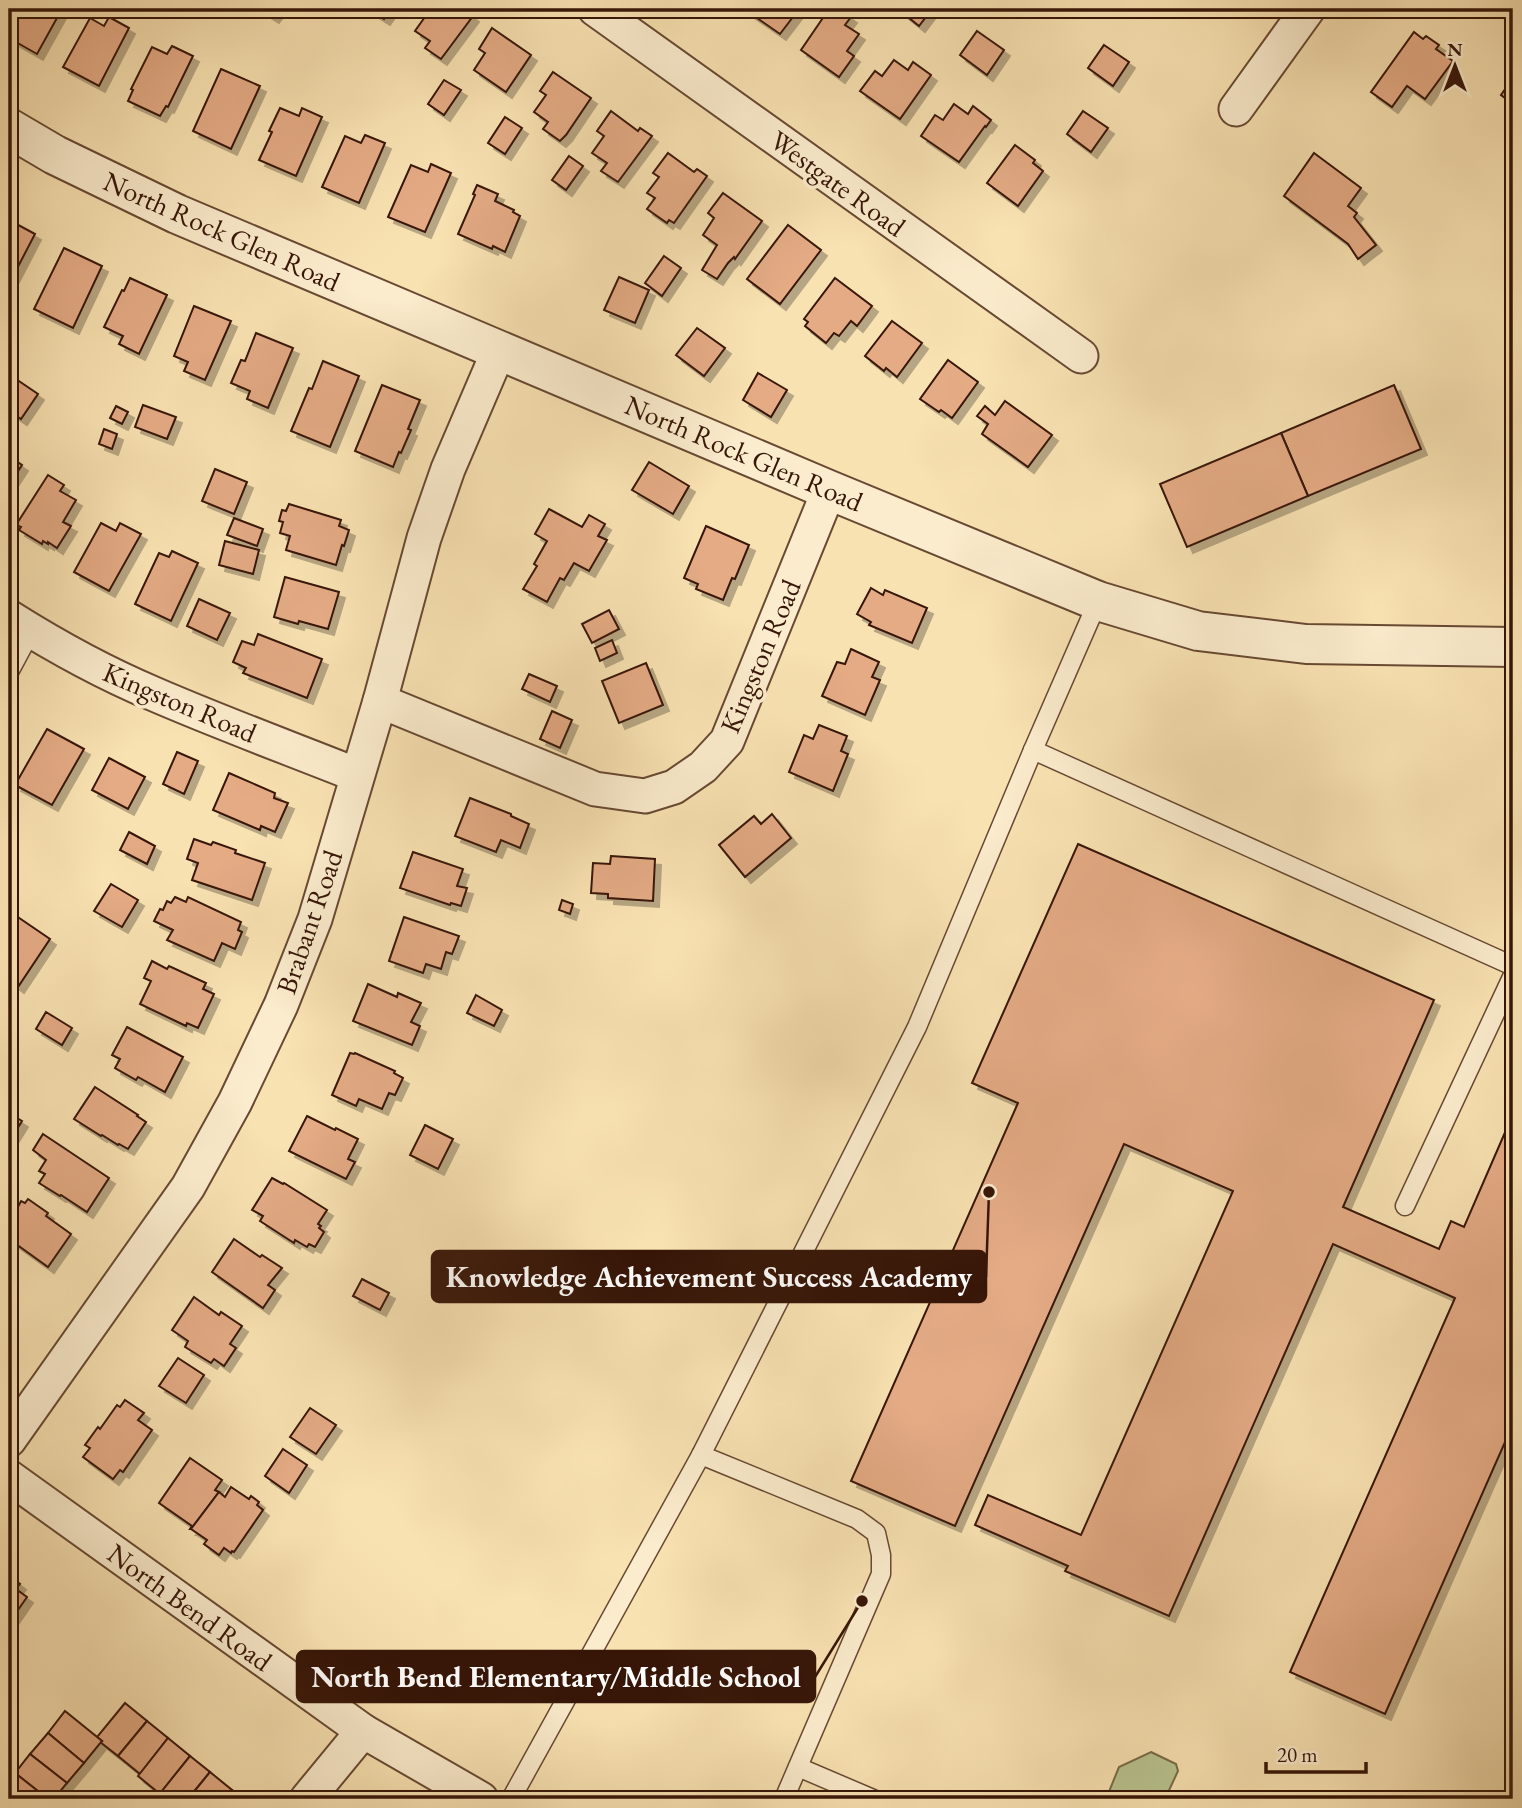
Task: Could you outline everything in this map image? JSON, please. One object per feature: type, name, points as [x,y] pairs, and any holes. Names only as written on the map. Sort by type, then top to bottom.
[{"type":"street","name":"Westgate Road","points":[[595,9],[1082,356]]},
{"type":"street","points":[[1236,109],[1308,9]]},
{"type":"street","name":"North Rock Glen Road","points":[[9,128],[55,155],[177,214],[1098,601],[1198,631],[1306,644],[1513,647]]},
{"type":"street","name":"Brabant Road","points":[[9,1440],[188,1186],[235,1102],[281,1005],[315,919],[380,701],[428,526],[448,469],[499,350]]},
{"type":"street","name":"Kingston Road","points":[[380,701],[595,789],[645,796],[674,787],[703,767],[727,741],[829,490]]},
{"type":"street","name":"Kingston Road","points":[[20,624],[153,694],[357,775]]},
{"type":"street","name":"North Bend Road","points":[[9,1478],[363,1731],[481,1799]]},
{"type":"street","points":[[307,1799],[363,1731]]},
{"type":"lane","points":[[511,1799],[701,1455],[917,1027],[1098,601]]},
{"type":"lane","points":[[9,672],[20,624]]},
{"type":"lane","points":[[1033,750],[1513,966]]},
{"type":"lane","points":[[1405,1206],[1513,975]]},
{"type":"lane","points":[[701,1455],[858,1519],[876,1533],[881,1555],[881,1574],[784,1799]]},
{"type":"lane","points":[[798,1767],[873,1799]]},
{"type":"green space","points":[[1151,1752],[1176,1764],[1178,1771],[1165,1799],[1106,1799],[1119,1767]]},
{"type":"building","points":[[14,9],[62,9],[37,54],[9,38],[9,18]]},
{"type":"building","points":[[260,9],[279,9],[273,17]]},
{"type":"building","points":[[368,9],[391,9],[384,19]]},
{"type":"building","points":[[420,9],[463,9],[473,16],[441,59],[425,48],[430,41],[415,31],[427,14]]},
{"type":"building","points":[[744,9],[790,9],[796,13],[780,34]]},
{"type":"building","points":[[829,9],[839,9],[851,17],[845,25],[859,34],[847,51],[854,56],[839,77],[801,50]]},
{"type":"building","points":[[906,9],[932,9],[919,26],[903,13]]},
{"type":"building","points":[[109,17],[129,28],[99,86],[63,67],[90,18],[104,26]]},
{"type":"building","points":[[492,28],[531,55],[506,92],[474,70],[485,53],[479,49]]},
{"type":"building","points":[[977,31],[1004,50],[987,75],[960,55]]},
{"type":"building","points":[[1414,32],[1439,45],[1436,49],[1453,61],[1425,99],[1407,86],[1392,107],[1371,92]]},
{"type":"building","points":[[1104,45],[1129,62],[1113,86],[1088,68]]},
{"type":"building","points":[[172,46],[193,56],[168,107],[166,106],[160,116],[128,101],[133,90],[131,89],[152,47],[167,54]]},
{"type":"building","points":[[894,60],[908,70],[913,62],[931,75],[900,119],[860,91],[875,71],[882,76]]},
{"type":"building","points":[[221,69],[260,86],[231,149],[193,131]]},
{"type":"building","points":[[553,72],[591,98],[560,141],[543,129],[548,122],[534,112],[546,95],[540,91]]},
{"type":"building","points":[[1513,78],[1513,104],[1501,95]]},
{"type":"building","points":[[444,80],[461,90],[444,115],[428,104]]},
{"type":"building","points":[[954,104],[968,114],[973,106],[991,120],[959,162],[921,136],[935,115],[943,120]]},
{"type":"building","points":[[280,108],[299,116],[302,108],[322,117],[296,176],[259,160]]},
{"type":"building","points":[[611,111],[638,131],[640,128],[652,136],[618,182],[601,171],[607,163],[592,153],[604,136],[597,131]]},
{"type":"building","points":[[1083,111],[1108,128],[1091,152],[1067,134]]},
{"type":"building","points":[[505,117],[522,128],[505,154],[488,143]]},
{"type":"building","points":[[365,135],[385,143],[359,203],[322,187],[345,136],[361,143]]},
{"type":"building","points":[[1015,145],[1035,160],[1033,163],[1043,171],[1018,206],[987,183]]},
{"type":"building","points":[[668,153],[694,172],[697,169],[707,176],[674,223],[669,220],[667,223],[647,209],[655,198],[647,193],[659,177],[653,173]]},
{"type":"building","points":[[1314,153],[1361,188],[1348,206],[1357,213],[1354,217],[1376,245],[1358,259],[1348,244],[1284,196]]},
{"type":"building","points":[[569,156],[583,166],[566,190],[552,180]]},
{"type":"building","points":[[431,164],[451,173],[425,232],[388,217],[411,165],[428,172]]},
{"type":"building","points":[[477,185],[498,194],[495,201],[520,216],[505,252],[458,234]]},
{"type":"building","points":[[723,193],[762,221],[717,279],[702,270],[717,245],[703,235],[714,218],[708,213]]},
{"type":"building","points":[[9,220],[35,234],[9,284]]},
{"type":"building","points":[[788,225],[821,250],[780,304],[747,279]]},
{"type":"building","points":[[64,248],[102,266],[73,328],[34,309]]},
{"type":"building","points":[[664,256],[681,268],[662,296],[645,283]]},
{"type":"building","points":[[619,277],[649,290],[635,323],[604,310]]},
{"type":"building","points":[[130,278],[167,295],[139,354],[119,344],[123,336],[104,327]]},
{"type":"building","points":[[835,278],[872,306],[857,326],[851,321],[839,336],[834,333],[826,343],[805,326],[808,322],[804,319]]},
{"type":"building","points":[[194,306],[231,321],[205,380],[184,371],[188,362],[174,356]]},
{"type":"building","points":[[892,321],[922,343],[897,377],[886,368],[884,371],[865,356]]},
{"type":"building","points":[[697,328],[725,348],[704,376],[676,355]]},
{"type":"building","points":[[256,333],[293,348],[268,408],[247,399],[250,391],[231,383],[241,360],[245,361]]},
{"type":"building","points":[[948,360],[978,382],[952,418],[920,399]]},
{"type":"building","points":[[323,361],[359,376],[330,447],[291,431]]},
{"type":"building","points":[[758,373],[787,390],[771,417],[743,400]]},
{"type":"building","points":[[10,375],[38,394],[21,419],[9,411]]},
{"type":"building","points":[[382,385],[420,400],[408,429],[411,430],[393,467],[355,451]]},
{"type":"building","points":[[1394,385],[1421,449],[1308,496],[1281,433]]},
{"type":"building","points":[[1005,401],[1052,435],[1028,467],[982,434],[988,424],[977,416],[985,406],[995,415]]},
{"type":"building","points":[[143,405],[176,417],[167,439],[135,427]]},
{"type":"building","points":[[116,406],[128,412],[122,424],[110,418]]},
{"type":"building","points":[[104,429],[117,434],[112,449],[99,444]]},
{"type":"building","points":[[1281,433],[1308,496],[1187,547],[1160,484]]},
{"type":"building","points":[[9,456],[22,465],[9,485]]},
{"type":"building","points":[[649,462],[689,486],[673,514],[632,490]]},
{"type":"building","points":[[215,469],[247,482],[234,514],[202,501]]},
{"type":"building","points":[[48,475],[64,485],[60,491],[76,500],[63,522],[71,526],[57,548],[48,542],[43,541],[42,544],[19,530],[21,527],[16,525]]},
{"type":"building","points":[[289,504],[341,520],[339,526],[349,530],[336,565],[286,550],[290,536],[280,533],[283,522],[279,521],[282,510],[286,511]]},
{"type":"building","points":[[549,509],[582,527],[589,515],[605,524],[598,536],[607,540],[589,571],[574,563],[564,580],[560,578],[547,602],[523,589],[537,566],[534,564],[547,541],[535,534]]},
{"type":"building","points":[[234,518],[263,529],[257,546],[227,535]]},
{"type":"building","points":[[101,523],[116,531],[120,523],[141,534],[109,591],[74,572]]},
{"type":"building","points":[[706,526],[749,545],[723,600],[696,589],[698,584],[684,578]]},
{"type":"building","points":[[225,541],[259,550],[253,574],[219,565]]},
{"type":"building","points":[[172,551],[198,563],[171,621],[135,604],[159,553],[169,557]]},
{"type":"building","points":[[285,577],[339,592],[328,629],[274,617]]},
{"type":"building","points":[[871,588],[883,595],[885,590],[927,608],[912,643],[869,625],[871,622],[857,614]]},
{"type":"building","points":[[199,599],[230,613],[217,640],[187,626]]},
{"type":"building","points":[[609,610],[619,629],[592,643],[582,624]]},
{"type":"building","points":[[258,634],[322,659],[307,698],[243,673],[246,668],[233,662],[242,641],[254,645]]},
{"type":"building","points":[[612,640],[617,653],[600,661],[595,648]]},
{"type":"building","points":[[851,649],[879,662],[872,677],[880,680],[865,715],[822,696],[837,662],[845,664]]},
{"type":"building","points":[[646,663],[663,705],[619,723],[602,681]]},
{"type":"building","points":[[529,674],[557,686],[550,702],[522,689]]},
{"type":"building","points":[[552,711],[572,720],[560,748],[540,739]]},
{"type":"building","points":[[819,725],[847,736],[841,751],[848,754],[833,791],[789,772],[804,735],[813,739]]},
{"type":"building","points":[[47,729],[84,749],[52,805],[15,785]]},
{"type":"building","points":[[177,752],[198,761],[184,794],[163,784]]},
{"type":"building","points":[[109,758],[145,777],[128,809],[92,790]]},
{"type":"building","points":[[229,773],[275,793],[274,798],[288,803],[275,832],[261,826],[260,830],[213,810]]},
{"type":"building","points":[[470,798],[529,824],[520,848],[501,840],[496,852],[455,836]]},
{"type":"building","points":[[772,814],[791,838],[745,877],[719,845],[754,816],[761,824]]},
{"type":"building","points":[[129,832],[155,846],[147,864],[120,850]]},
{"type":"building","points":[[194,839],[211,845],[213,842],[265,863],[252,900],[192,880],[198,863],[187,859]]},
{"type":"building","points":[[1078,844],[1434,1000],[1343,1207],[1439,1249],[1451,1221],[1464,1227],[1513,1114],[1513,1424],[1385,1714],[1290,1672],[1455,1298],[1333,1244],[1169,1616],[1065,1571],[1068,1566],[975,1525],[988,1495],[1081,1535],[1233,1191],[1124,1144],[955,1526],[851,1481],[1018,1103],[972,1083]]},
{"type":"building","points":[[413,852],[463,869],[457,886],[467,888],[461,906],[450,905],[400,888]]},
{"type":"building","points":[[611,856],[655,859],[653,901],[608,898],[608,894],[591,893],[593,863],[610,864]]},
{"type":"building","points":[[111,884],[138,900],[122,927],[94,911]]},
{"type":"building","points":[[175,897],[186,902],[188,897],[241,922],[238,930],[242,932],[235,949],[222,943],[214,961],[167,940],[173,930],[154,921],[167,901],[171,903]]},
{"type":"building","points":[[562,900],[573,904],[570,914],[559,910]]},
{"type":"building","points":[[9,911],[50,939],[18,987],[9,980]]},
{"type":"building","points":[[404,917],[459,936],[452,954],[446,952],[441,969],[426,964],[423,973],[389,961]]},
{"type":"building","points":[[152,961],[206,983],[203,989],[214,994],[198,1028],[187,1023],[186,1026],[140,1004],[151,981],[144,978]]},
{"type":"building","points":[[368,984],[397,997],[398,993],[421,1003],[411,1022],[420,1026],[412,1045],[353,1021]]},
{"type":"building","points":[[476,995],[502,1010],[494,1026],[467,1013]]},
{"type":"building","points":[[46,1012],[72,1028],[62,1045],[36,1029]]},
{"type":"building","points":[[127,1027],[183,1057],[165,1092],[115,1068],[120,1059],[112,1055]]},
{"type":"building","points":[[350,1053],[395,1071],[394,1073],[403,1078],[395,1095],[389,1093],[382,1109],[359,1099],[356,1106],[332,1095]]},
{"type":"building","points":[[95,1087],[146,1122],[128,1149],[74,1119]]},
{"type":"building","points":[[9,1113],[22,1121],[9,1142]]},
{"type":"building","points":[[307,1116],[358,1139],[348,1159],[355,1162],[346,1179],[289,1151]]},
{"type":"building","points":[[425,1125],[453,1139],[438,1169],[410,1155]]},
{"type":"building","points":[[43,1134],[109,1178],[87,1212],[39,1183],[45,1174],[39,1171],[46,1160],[33,1150]]},
{"type":"building","points":[[272,1178],[327,1210],[318,1224],[324,1232],[315,1247],[309,1244],[307,1247],[295,1240],[294,1243],[260,1221],[263,1216],[252,1210]]},
{"type":"building","points":[[28,1199],[71,1234],[48,1267],[9,1239],[9,1212],[14,1205],[18,1207],[21,1201],[25,1203]]},
{"type":"building","points":[[234,1239],[282,1268],[268,1285],[275,1290],[263,1308],[212,1272]]},
{"type":"building","points":[[362,1279],[389,1293],[380,1310],[353,1296]]},
{"type":"building","points":[[194,1297],[219,1315],[221,1312],[242,1326],[230,1344],[236,1348],[224,1366],[214,1359],[211,1363],[185,1347],[188,1341],[172,1330]]},
{"type":"building","points":[[178,1358],[204,1375],[186,1403],[159,1386]]},
{"type":"building","points":[[125,1400],[144,1413],[138,1420],[152,1430],[123,1472],[120,1470],[113,1479],[83,1457],[90,1448],[85,1445],[98,1427],[100,1429],[117,1405],[120,1407]]},
{"type":"building","points":[[310,1408],[336,1425],[316,1454],[290,1437]]},
{"type":"building","points":[[283,1449],[307,1465],[289,1493],[265,1476]]},
{"type":"building","points":[[190,1458],[222,1480],[215,1490],[219,1492],[191,1529],[192,1526],[159,1503]]},
{"type":"building","points":[[231,1487],[249,1499],[251,1496],[259,1502],[257,1505],[263,1510],[234,1552],[224,1548],[219,1555],[204,1544],[207,1540],[191,1529],[219,1492],[225,1497]]},
{"type":"building","points":[[9,1575],[20,1584],[16,1589],[27,1597],[9,1623]]},
{"type":"building","points":[[125,1703],[147,1721],[118,1756],[97,1737]]},
{"type":"building","points":[[65,1711],[102,1741],[84,1763],[48,1733]]},
{"type":"building","points":[[147,1721],[168,1738],[140,1774],[118,1756]]},
{"type":"building","points":[[48,1733],[84,1763],[67,1783],[30,1754]]},
{"type":"building","points":[[168,1738],[190,1756],[160,1794],[138,1776]]},
{"type":"building","points":[[30,1754],[67,1783],[54,1799],[48,1799],[15,1773]]},
{"type":"building","points":[[190,1756],[210,1772],[188,1799],[171,1799],[161,1792]]},
{"type":"building","points":[[210,1772],[232,1790],[225,1799],[188,1799]]},
{"type":"building","points":[[15,1773],[48,1799],[9,1799],[9,1781]]},
{"type":"building","points":[[232,1790],[244,1799],[225,1799]]},
{"type":"place","name":"Knowledge Achievement Success Academy","points":[[989,1192]]},
{"type":"place","name":"North Bend Elementary/Middle School","points":[[862,1601]]}]
